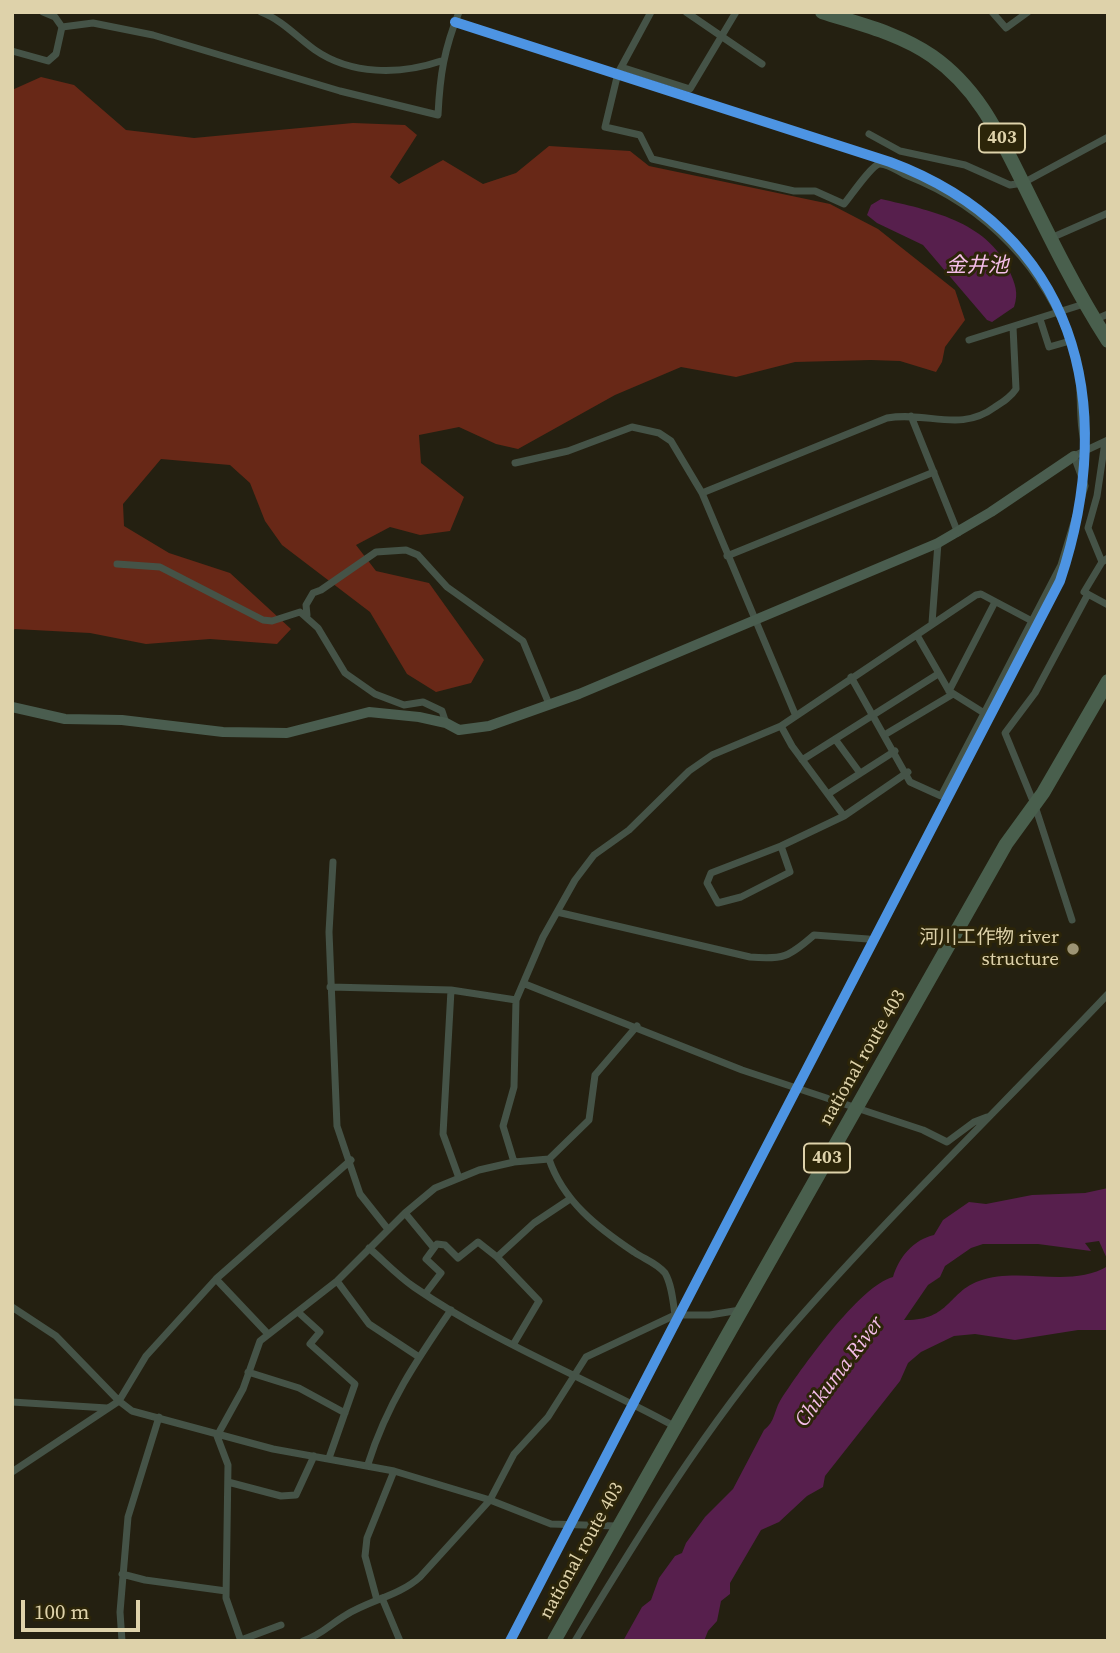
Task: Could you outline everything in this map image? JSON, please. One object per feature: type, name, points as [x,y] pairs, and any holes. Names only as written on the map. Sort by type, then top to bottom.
[{"type":"highway","name":"403","points":[[822,12],[908,42],[951,71],[988,113],[1084,304],[1101,317],[1108,341]]},
{"type":"highway","name":"national route 403","points":[[554,1641],[1006,844],[1035,806],[1108,681]]},
{"type":"street","points":[[12,51],[48,61],[56,54],[62,27],[55,17],[43,12]]},
{"type":"street","points":[[261,12],[273,17],[318,52],[358,68],[381,71],[424,67],[441,61]]},
{"type":"street","points":[[62,27],[93,23],[153,35],[340,91],[438,115],[443,80],[441,61],[459,12]]},
{"type":"street","points":[[651,12],[621,67],[607,110],[606,127],[640,135],[652,159],[794,191],[815,191],[844,204],[875,166],[883,164],[943,192],[1003,235],[1032,267],[1058,314],[1080,373],[1082,433],[1086,449]]},
{"type":"street","points":[[686,12],[762,64]]},
{"type":"street","points":[[621,67],[690,89],[719,36],[736,12]]},
{"type":"street","points":[[992,12],[1006,29],[1028,12]]},
{"type":"street","points":[[869,134],[900,151],[965,165],[1010,185],[1023,183],[1108,137]]},
{"type":"street","points":[[1051,238],[1108,213]]},
{"type":"street","points":[[969,340],[1084,304]]},
{"type":"street","points":[[1040,319],[1049,347],[1070,341]]},
{"type":"street","points":[[702,493],[887,418],[911,416],[971,421],[981,418],[1012,395],[1017,383],[1013,327]]},
{"type":"street","points":[[911,416],[958,533]]},
{"type":"street","points":[[515,463],[568,452],[632,427],[659,433],[679,451],[702,493],[795,714]]},
{"type":"street","points":[[12,707],[65,719],[122,720],[223,732],[287,733],[369,712],[387,712],[446,723],[459,730],[489,726],[938,543],[958,533],[1074,456],[1106,441]]},
{"type":"street","points":[[1106,441],[1097,496],[1088,528],[1105,560],[1084,592],[1108,605]]},
{"type":"street","points":[[851,677],[908,772],[910,782],[941,796],[1061,565],[1086,481],[1074,456]]},
{"type":"street","points":[[727,556],[934,471]]},
{"type":"street","points":[[932,623],[938,543]]},
{"type":"street","points":[[446,723],[442,711],[423,702],[404,705],[376,694],[345,673],[307,615],[306,605],[313,593],[330,585],[376,552],[407,550],[418,555],[447,587],[523,641],[548,704]]},
{"type":"street","points":[[117,564],[160,567],[263,620],[272,621],[300,612],[307,615]]},
{"type":"street","points":[[1072,920],[1035,806],[1005,733],[1041,682],[1088,594]]},
{"type":"street","points":[[514,1161],[503,1126],[514,1087],[516,1000],[543,937],[575,880],[594,855],[629,830],[689,771],[712,755],[781,726],[851,677],[918,637],[932,623],[947,617],[976,595],[1032,621]]},
{"type":"street","points":[[886,734],[951,692],[995,602]]},
{"type":"street","points":[[918,637],[951,692],[984,713]]},
{"type":"street","points":[[802,760],[938,674]]},
{"type":"street","points":[[781,726],[802,760],[844,816]]},
{"type":"street","points":[[835,739],[860,774]]},
{"type":"street","points":[[828,794],[895,751]]},
{"type":"street","points":[[781,846],[790,872],[741,897],[718,903],[707,883],[711,873],[781,846],[844,816],[908,772]]},
{"type":"street","points":[[333,862],[329,932],[337,1126],[351,1160],[360,1194],[387,1228]]},
{"type":"street","points":[[557,912],[750,957],[774,959],[790,956],[814,936],[868,939]]},
{"type":"street","points":[[525,984],[637,1026],[742,1070],[923,1130],[947,1142],[974,1122],[991,1115]]},
{"type":"street","points":[[330,987],[450,990],[516,1000]]},
{"type":"street","points":[[450,990],[443,1134],[458,1178]]},
{"type":"street","points":[[575,1641],[619,1567],[711,1431],[786,1332],[1108,994]]},
{"type":"street","points":[[281,1625],[241,1640],[226,1591],[228,1465],[217,1436],[243,1389],[260,1341],[337,1281],[387,1228],[435,1188],[514,1161],[549,1159],[589,1120],[596,1075],[637,1026]]},
{"type":"street","points":[[549,1159],[557,1183],[570,1199],[605,1232],[657,1265],[669,1283],[675,1315]]},
{"type":"street","points":[[12,1472],[119,1401],[146,1356],[216,1279],[351,1160]]},
{"type":"street","points":[[497,1257],[534,1223],[570,1199]]},
{"type":"street","points":[[405,1213],[433,1247]]},
{"type":"street","points":[[425,1294],[441,1273],[426,1259],[433,1247],[437,1244],[445,1245],[458,1258],[478,1242],[497,1257],[539,1301],[513,1345]]},
{"type":"street","points":[[369,1248],[425,1294],[451,1310],[513,1345],[674,1426]]},
{"type":"street","points":[[216,1279],[268,1335]]},
{"type":"street","points":[[337,1281],[369,1324],[419,1357]]},
{"type":"street","points":[[12,1307],[56,1336],[119,1401],[132,1410],[217,1436],[394,1471],[490,1500],[551,1524],[617,1526]]},
{"type":"street","points":[[368,1464],[381,1422],[419,1357],[451,1310]]},
{"type":"street","points":[[303,1641],[325,1637],[344,1615],[414,1583],[490,1500],[514,1454],[548,1417],[586,1357],[675,1315],[710,1315],[740,1310]]},
{"type":"street","points":[[298,1312],[320,1332],[310,1344],[355,1384],[329,1458]]},
{"type":"street","points":[[248,1372],[299,1388],[345,1413]]},
{"type":"street","points":[[12,1402],[107,1408]]},
{"type":"street","points":[[122,1641],[122,1574],[133,1494],[159,1417]]},
{"type":"street","points":[[228,1482],[281,1496],[296,1495],[314,1456]]},
{"type":"street","points":[[394,1471],[368,1538],[365,1556],[380,1599],[400,1641]]},
{"type":"street","points":[[122,1574],[145,1580],[226,1591]]},
{"type":"shaded area","points":[[41,77],[74,85],[126,130],[194,138],[353,123],[405,125],[417,135],[390,177],[399,184],[443,160],[483,184],[516,173],[549,146],[630,151],[649,166],[830,204],[878,229],[955,290],[965,320],[945,347],[942,362],[936,372],[900,361],[871,360],[795,362],[736,377],[681,367],[615,395],[518,449],[496,444],[459,427],[419,435],[421,463],[464,497],[450,531],[420,535],[390,527],[356,545],[376,571],[429,583],[484,660],[471,683],[436,692],[407,674],[370,612],[282,545],[265,521],[250,483],[230,465],[161,459],[123,504],[124,526],[169,553],[230,573],[291,629],[277,644],[210,639],[146,644],[90,633],[12,631],[12,90]]},
{"type":"water","name":"金井池","points":[[881,199],[955,220],[986,240],[999,253],[1015,284],[1014,307],[992,322],[987,320],[923,245],[877,223],[867,215],[871,205]]},
{"type":"water","name":"Chikuma River","points":[[1108,1188],[1108,1261],[1099,1241],[1085,1243],[1091,1251],[1038,1244],[983,1244],[971,1248],[945,1266],[940,1277],[928,1285],[904,1320],[931,1316],[979,1281],[1011,1276],[1078,1276],[1108,1266],[1108,1330],[1078,1330],[1015,1340],[975,1334],[954,1336],[921,1352],[908,1363],[900,1381],[825,1476],[823,1487],[807,1496],[779,1522],[761,1530],[730,1583],[730,1594],[721,1601],[717,1621],[704,1641],[623,1641],[642,1607],[651,1600],[659,1578],[675,1556],[682,1553],[705,1517],[733,1489],[780,1401],[801,1370],[848,1312],[879,1283],[893,1277],[903,1256],[913,1245],[934,1235],[943,1220],[969,1202],[986,1204],[1032,1195],[1085,1193]]},
{"type":"cycle path","points":[[455,22],[890,162],[953,192],[1003,231],[1041,277],[1067,330],[1081,388],[1085,449],[1078,514],[1060,581],[510,1641]]},
{"type":"place","name":"河川工作物 river structure","points":[[1073,949]]}]
